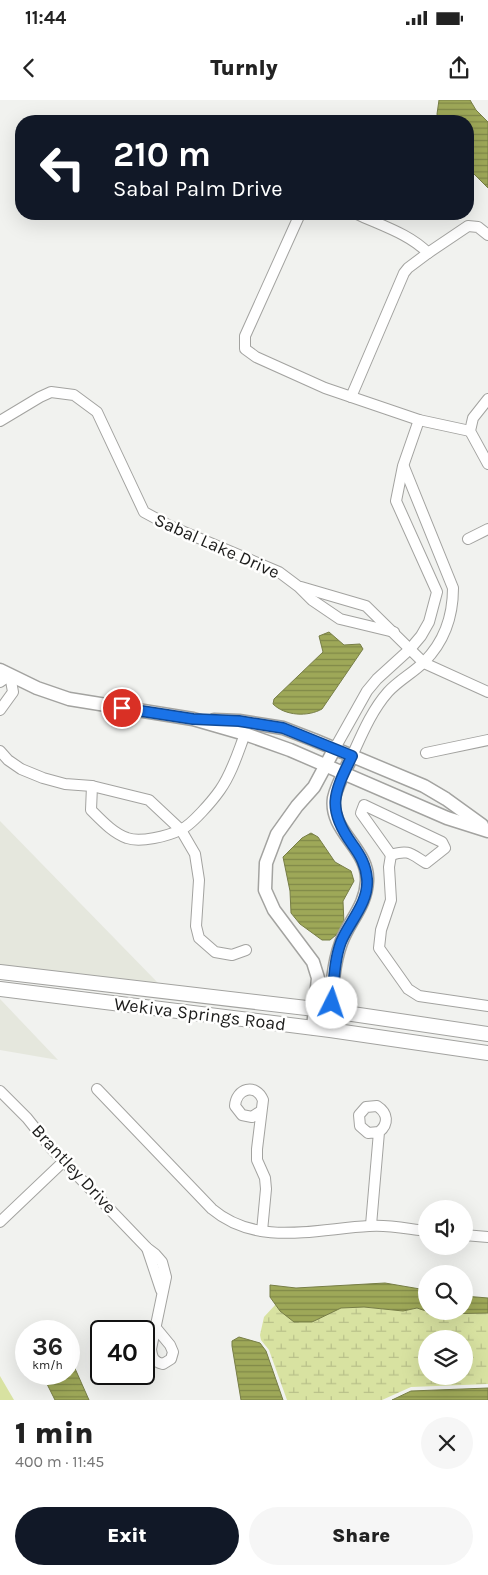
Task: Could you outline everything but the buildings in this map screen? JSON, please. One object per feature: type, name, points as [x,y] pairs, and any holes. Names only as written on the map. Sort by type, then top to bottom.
[{"type":"main road","name":"Wekiva Springs Road","points":[[0,972],[332,1011],[488,1034]]},
{"type":"main road","name":"Wekiva Springs Road","points":[[0,990],[330,1030],[488,1053]]},
{"type":"street","points":[[297,220],[245,336],[245,349],[256,357],[325,388],[419,420],[470,431]]},
{"type":"street","points":[[370,220],[396,232],[422,247],[428,253]]},
{"type":"street","points":[[351,397],[404,273],[408,268],[468,226],[478,227],[488,235]]},
{"type":"street","name":"Sabal Lake Drive","points":[[0,421],[51,392],[74,395],[98,412],[144,512],[170,526],[279,572],[299,587],[312,600],[340,619],[394,632]]},
{"type":"street","points":[[488,399],[473,418],[470,431],[488,464]]},
{"type":"street","points":[[313,1028],[318,978],[313,962],[274,910],[265,890],[266,863],[277,834],[297,806],[314,787],[367,691],[377,679],[410,649],[429,622],[437,592],[396,501],[403,466],[419,420]]},
{"type":"street","points":[[330,1030],[335,965],[342,942],[362,905],[368,880],[362,858],[343,831],[335,814],[334,798],[368,721],[389,692],[424,663],[440,642],[453,604],[453,588],[403,466]]},
{"type":"street","points":[[468,539],[488,529]]},
{"type":"street","name":"Sabal Lake Drive","points":[[299,587],[366,606],[424,663]]},
{"type":"street","points":[[424,663],[488,692]]},
{"type":"street","points":[[3,676],[69,699],[193,719],[239,721],[283,728],[424,786],[446,799],[488,830]]},
{"type":"street","points":[[0,710],[13,692],[3,676]]},
{"type":"street","points":[[193,719],[245,734],[290,750],[447,818],[488,830]]},
{"type":"street","points":[[92,786],[91,810],[107,826],[129,839],[149,839],[181,830],[210,804],[222,788],[245,734]]},
{"type":"street","points":[[426,754],[488,740]]},
{"type":"street","points":[[0,751],[8,760],[21,769],[43,778],[65,784],[92,786],[149,800],[181,830],[195,854],[199,880],[196,926],[199,938],[215,952],[232,955],[246,950]]},
{"type":"street","points":[[391,855],[405,851],[426,863],[445,848],[442,842],[364,805],[361,812],[391,855],[389,867],[391,900],[381,930],[379,948],[408,989],[419,996],[488,1006]]},
{"type":"street","points":[[97,1089],[212,1210],[240,1227],[262,1231],[300,1233],[371,1225],[418,1230]]},
{"type":"street","name":"Brantley Drive","points":[[0,1091],[27,1118],[51,1148],[147,1248],[158,1264],[162,1293],[156,1328]]},
{"type":"street","points":[[261,1111],[257,1160],[266,1189],[262,1231]]},
{"type":"street","points":[[371,1225],[379,1132]]},
{"type":"street","points":[[0,1222],[64,1161]]},
{"type":"street","points":[[473,1236],[488,1238]]},
{"type":"shaded area","points":[[439,100],[470,100],[476,110],[488,122],[488,188],[474,174],[474,115],[437,114]]},
{"type":"shaded area","points":[[329,632],[344,645],[360,644],[363,649],[322,709],[316,712],[297,714],[278,708],[273,704],[274,699],[323,652],[319,636]]},
{"type":"shaded area","points":[[0,821],[158,983],[0,965]]},
{"type":"shaded area","points":[[311,833],[318,837],[335,862],[351,871],[354,881],[343,901],[344,924],[330,940],[322,940],[300,924],[291,913],[290,891],[283,857],[302,838]]},
{"type":"shaded area","points":[[0,999],[58,1060],[0,1050]]},
{"type":"shaded area","points":[[385,1283],[418,1289],[418,1308],[403,1311],[364,1307],[341,1308],[312,1322],[294,1322],[280,1311],[270,1297],[270,1285],[296,1288]]},
{"type":"shaded area","points":[[473,1297],[488,1298],[488,1313],[473,1313]]},
{"type":"shaded area","points":[[239,1337],[260,1343],[266,1351],[283,1400],[241,1400],[232,1346],[232,1341]]},
{"type":"shaded area","points":[[80,1380],[89,1400],[55,1400],[48,1385],[80,1385]]},
{"type":"shaded area","points":[[488,1388],[488,1400],[392,1400],[411,1391]]},
{"type":"green space","points":[[276,1304],[280,1311],[312,1322],[341,1307],[403,1311],[417,1308],[418,1320],[473,1320],[473,1313],[488,1313],[488,1384],[473,1385],[473,1330],[418,1330],[418,1385],[462,1385],[411,1387],[382,1400],[287,1400],[269,1350],[261,1340],[260,1335],[264,1317]]},
{"type":"green space","points":[[0,1376],[14,1400],[0,1400]]},
{"type":"route","points":[[122,708],[193,719],[239,721],[283,728],[352,756],[334,798],[335,814],[343,831],[362,858],[368,880],[362,905],[342,942],[335,965],[332,1003]]}]
